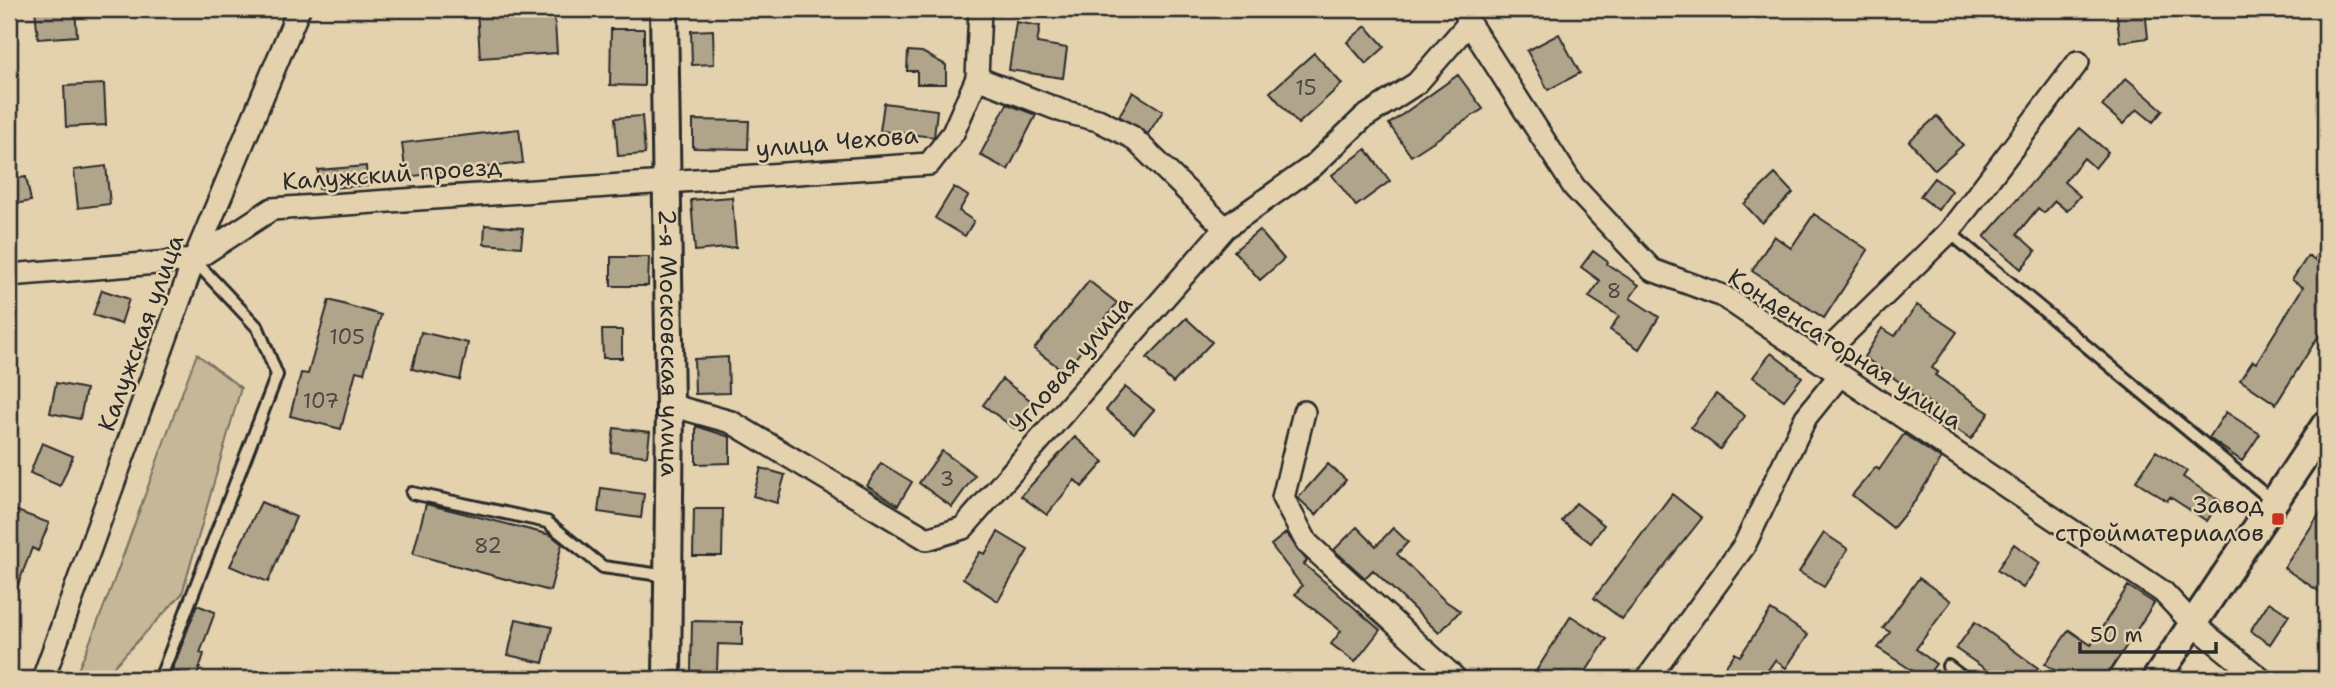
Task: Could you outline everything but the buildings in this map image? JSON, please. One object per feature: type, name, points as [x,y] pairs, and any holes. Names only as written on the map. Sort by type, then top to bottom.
[{"type":"street","name":"Калужская улица","points":[[43,679],[194,260],[299,9]]},
{"type":"street","name":"2-я Московская улица","points":[[664,9],[670,405],[667,679]]},
{"type":"street","name":"улица Чехова","points":[[668,182],[929,164],[953,133],[977,78],[980,9]]},
{"type":"street","name":"Угловая улица","points":[[670,405],[731,422],[927,539],[962,528],[1225,228],[1313,166],[1363,118],[1417,83],[1466,16]]},
{"type":"street","name":"Конденсаторная улица","points":[[1466,16],[1574,187],[1652,270],[1723,296],[1840,374],[2163,592],[2193,624],[2261,679]]},
{"type":"street","points":[[1818,360],[1949,232],[2078,62]]},
{"type":"street","points":[[977,78],[1062,111],[1098,120],[1132,137],[1225,228]]},
{"type":"street","name":"Калужский проезд","points":[[9,275],[194,260],[272,209],[668,182]]},
{"type":"street","points":[[1647,679],[1744,546],[1806,417],[1840,374]]},
{"type":"street","points":[[1304,412],[1283,498],[1307,543],[1456,679]]},
{"type":"street","points":[[2156,679],[2326,424]]},
{"type":"lane","points":[[1949,232],[2274,502]]},
{"type":"lane","points":[[160,679],[277,375],[258,328],[194,260]]},
{"type":"lane","points":[[412,493],[547,522],[603,567],[668,576]]},
{"type":"lane","points":[[1948,666],[1965,679]]},
{"type":"shaded area","points":[[197,354],[241,388],[182,594],[115,665],[107,679],[74,679],[107,599]]},
{"type":"place","name":"Завод стройматериалов","points":[[2278,519]]}]
